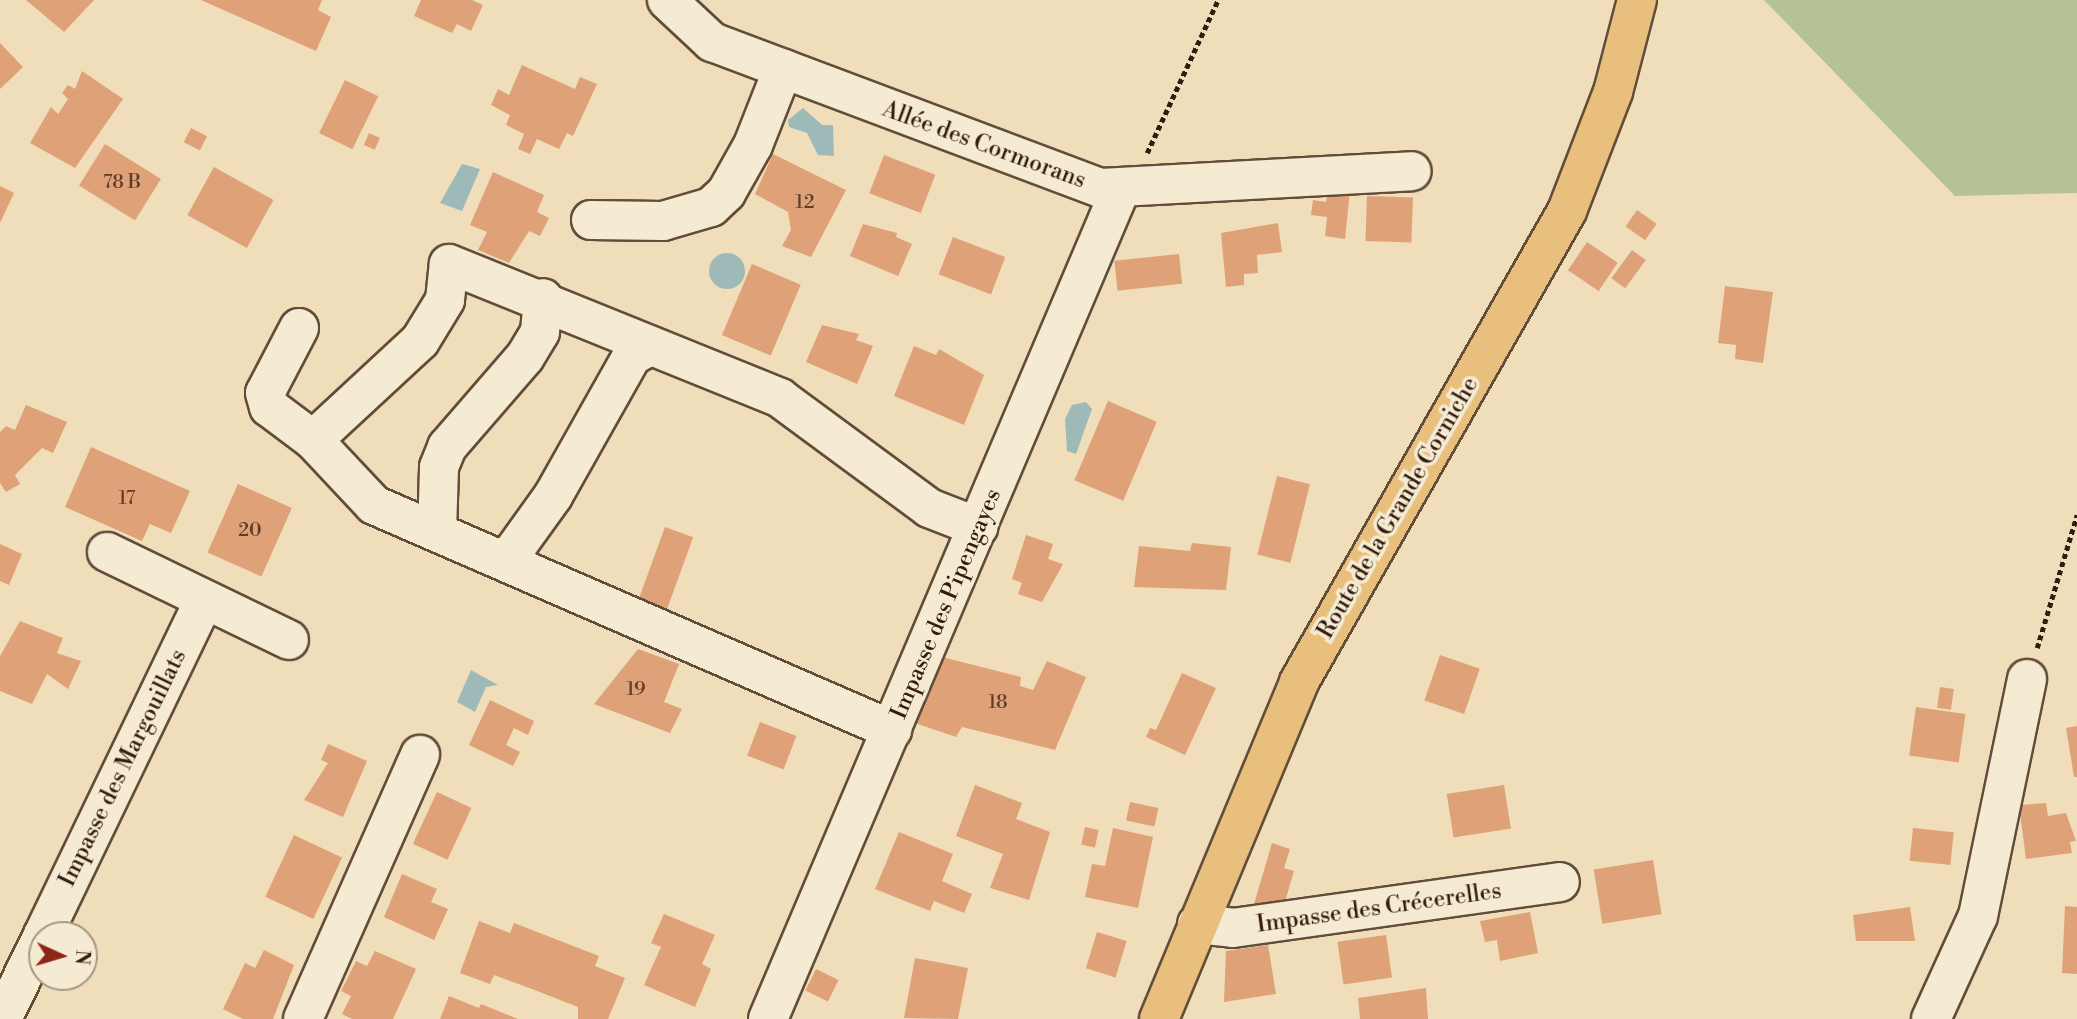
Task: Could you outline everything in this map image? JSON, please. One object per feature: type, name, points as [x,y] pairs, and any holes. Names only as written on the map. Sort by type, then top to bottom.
[{"type":"main road","name":"Route de la Grande Corniche","points":[[1159,1019],[1299,682],[1567,211],[1613,92],[1637,0]]},
{"type":"street","name":"Allée des Cormorans","points":[[667,0],[712,42],[1083,184],[1129,186],[1412,171]]},
{"type":"street","points":[[591,220],[663,221],[710,207],[726,193],[753,145],[783,69]]},
{"type":"street","name":"Impasse des Pipengayes","points":[[768,1019],[978,527],[1129,186]]},
{"type":"street","points":[[313,440],[426,333],[445,300],[449,264],[543,298],[650,346],[780,398],[929,508],[978,527]]},
{"type":"street","points":[[437,532],[438,478],[447,447],[525,357],[540,332],[543,298]]},
{"type":"street","points":[[299,328],[265,393],[269,407],[313,440],[374,505],[892,730]]},
{"type":"street","points":[[507,561],[554,496],[632,356],[650,346]]},
{"type":"street","points":[[107,552],[289,640]]},
{"type":"street","name":"Impasse des Margouillats","points":[[49,921],[204,601]]},
{"type":"street","points":[[1931,1019],[1978,916],[2027,679]]},
{"type":"street","points":[[303,1019],[420,755]]},
{"type":"street","name":"Impasse des Crécerelles","points":[[1197,924],[1233,928],[1560,883]]},
{"type":"street","name":"Impasse des Margouillats","points":[[2,1019],[28,965]]},
{"type":"path","points":[[1129,186],[1218,0]]},
{"type":"path","points":[[2027,679],[2077,515]]},
{"type":"green space","points":[[1764,0],[2077,0],[2077,193],[1955,196]]},
{"type":"water","points":[[803,108],[822,125],[833,125],[834,156],[818,155],[807,133],[789,127],[788,120]]},
{"type":"water","points":[[462,164],[480,169],[462,211],[440,203]]},
{"type":"water","points":[[727,253],[740,258],[745,271],[740,284],[727,289],[714,284],[709,271],[714,258]]},
{"type":"water","points":[[1086,402],[1092,409],[1076,454],[1067,451],[1065,419],[1072,405]]},
{"type":"water","points":[[471,670],[498,685],[486,687],[475,712],[457,702]]},
{"type":"building","points":[[26,0],[94,0],[64,32]]},
{"type":"building","points":[[201,0],[322,0],[318,10],[331,17],[316,51]]},
{"type":"building","points":[[421,0],[472,0],[483,5],[471,31],[457,24],[452,33],[414,16]]},
{"type":"building","points":[[0,43],[23,67],[0,89]]},
{"type":"building","points":[[522,65],[575,89],[580,77],[597,84],[573,136],[567,133],[559,149],[537,139],[530,154],[518,149],[524,134],[506,125],[510,115],[491,105],[498,89],[509,95]]},
{"type":"building","points":[[82,71],[123,99],[75,168],[30,143],[51,107],[58,114],[68,99],[62,93],[68,85],[75,89]]},
{"type":"building","points":[[345,80],[378,96],[352,149],[319,133]]},
{"type":"building","points":[[191,128],[207,136],[200,150],[184,142]]},
{"type":"building","points":[[369,133],[380,138],[375,150],[364,145]]},
{"type":"building","points":[[105,144],[161,179],[135,221],[79,186]]},
{"type":"building","points":[[773,154],[846,190],[811,257],[782,246],[791,230],[788,212],[755,194]]},
{"type":"building","points":[[884,155],[935,175],[921,213],[869,193]]},
{"type":"building","points":[[214,167],[273,200],[247,248],[187,215]]},
{"type":"building","points":[[493,172],[544,195],[537,212],[549,218],[540,236],[529,231],[509,263],[478,250],[487,232],[470,225]]},
{"type":"building","points":[[0,186],[14,193],[0,223]]},
{"type":"building","points":[[1328,188],[1350,190],[1345,239],[1325,236],[1327,217],[1311,215],[1313,200],[1326,202]]},
{"type":"building","points":[[1367,196],[1413,198],[1411,243],[1365,241]]},
{"type":"building","points":[[1637,210],[1657,224],[1645,240],[1626,226]]},
{"type":"building","points":[[1278,223],[1282,252],[1257,255],[1258,273],[1244,274],[1244,285],[1226,287],[1221,233]]},
{"type":"building","points":[[863,224],[897,233],[896,237],[912,244],[898,276],[850,256]]},
{"type":"building","points":[[953,237],[1005,257],[991,294],[939,274]]},
{"type":"building","points":[[1587,242],[1618,263],[1599,291],[1568,270]]},
{"type":"building","points":[[1632,250],[1646,260],[1625,288],[1611,278]]},
{"type":"building","points":[[1179,254],[1182,284],[1117,291],[1114,261]]},
{"type":"building","points":[[752,264],[801,285],[771,356],[722,335]]},
{"type":"building","points":[[1725,286],[1773,292],[1763,363],[1735,359],[1736,345],[1718,343]]},
{"type":"building","points":[[822,325],[859,334],[856,340],[873,346],[857,384],[806,362]]},
{"type":"building","points":[[914,346],[936,355],[939,349],[984,375],[964,425],[894,396]]},
{"type":"building","points":[[1108,401],[1157,422],[1123,501],[1074,480]]},
{"type":"building","points":[[26,405],[67,422],[53,453],[42,448],[15,475],[20,484],[6,492],[0,483],[0,432],[6,426],[15,430]]},
{"type":"building","points":[[91,447],[190,491],[171,533],[150,524],[142,541],[65,507]]},
{"type":"building","points":[[1277,476],[1310,484],[1290,563],[1257,555]]},
{"type":"building","points":[[238,484],[292,508],[261,577],[207,553]]},
{"type":"building","points":[[665,527],[693,537],[667,610],[639,599]]},
{"type":"building","points":[[1026,535],[1053,544],[1048,559],[1063,564],[1042,602],[1018,594],[1022,583],[1012,579]]},
{"type":"building","points":[[1192,543],[1231,547],[1226,590],[1134,587],[1139,546],[1190,551]]},
{"type":"building","points":[[0,544],[22,554],[9,585],[0,581]]},
{"type":"building","points":[[20,621],[63,638],[57,653],[81,661],[68,689],[47,674],[32,704],[0,691],[0,656]]},
{"type":"building","points":[[638,649],[679,664],[664,702],[682,709],[670,733],[594,704]]},
{"type":"building","points":[[1440,655],[1480,669],[1464,714],[1424,700]]},
{"type":"building","points":[[938,656],[1021,677],[1020,686],[1033,690],[1047,661],[1086,677],[1055,750],[962,727],[956,737],[915,723]]},
{"type":"building","points":[[1182,673],[1216,688],[1185,755],[1146,737],[1150,728],[1156,730]]},
{"type":"building","points":[[1940,687],[1954,689],[1951,710],[1937,708]]},
{"type":"building","points":[[490,700],[534,721],[528,735],[514,728],[506,745],[520,752],[513,766],[469,745]]},
{"type":"building","points":[[1916,707],[1966,714],[1959,762],[1909,756]]},
{"type":"building","points":[[760,722],[796,736],[784,770],[747,756]]},
{"type":"building","points":[[2077,726],[2077,777],[2074,777],[2066,728]]},
{"type":"building","points":[[328,744],[367,761],[343,817],[304,800],[328,763],[321,760]]},
{"type":"building","points":[[975,785],[1022,803],[1016,819],[1050,832],[1029,900],[990,888],[1003,854],[956,836]]},
{"type":"building","points":[[1504,785],[1511,828],[1454,838],[1447,794]]},
{"type":"building","points":[[437,792],[471,808],[447,860],[413,844]]},
{"type":"building","points":[[1130,802],[1158,808],[1154,827],[1126,821]]},
{"type":"building","points":[[2046,803],[2048,816],[2066,813],[2076,841],[2070,842],[2072,853],[2026,859],[2019,805]]},
{"type":"building","points":[[1085,827],[1099,830],[1095,848],[1081,845]]},
{"type":"building","points":[[1113,828],[1153,837],[1138,908],[1085,897],[1092,864],[1105,866]]},
{"type":"building","points":[[1913,828],[1954,832],[1950,865],[1910,861]]},
{"type":"building","points":[[899,832],[953,854],[942,881],[972,894],[964,913],[934,901],[930,911],[875,889]]},
{"type":"building","points":[[294,835],[342,857],[313,919],[265,897]]},
{"type":"building","points":[[1272,843],[1290,849],[1284,868],[1294,871],[1282,912],[1254,904]]},
{"type":"building","points":[[1653,860],[1662,914],[1602,924],[1594,869]]},
{"type":"building","points":[[402,874],[437,889],[431,902],[448,909],[434,940],[384,917]]},
{"type":"building","points":[[2065,906],[2077,907],[2077,974],[2062,973]]},
{"type":"building","points":[[1910,907],[1915,941],[1856,941],[1853,915]]},
{"type":"building","points":[[1530,912],[1538,953],[1500,961],[1497,940],[1485,942],[1480,921]]},
{"type":"building","points":[[664,914],[715,935],[702,964],[711,969],[695,1007],[644,985],[661,947],[651,943]]},
{"type":"building","points":[[479,921],[510,933],[514,923],[599,956],[595,966],[625,978],[608,1019],[578,1019],[578,1007],[532,989],[494,975],[490,984],[460,973]]},
{"type":"building","points":[[1097,932],[1127,941],[1116,977],[1086,968]]},
{"type":"building","points":[[1386,935],[1392,978],[1343,984],[1337,942]]},
{"type":"building","points":[[1268,945],[1276,994],[1224,1002],[1226,951]]},
{"type":"building","points":[[264,950],[294,965],[273,1019],[243,1019],[223,1009],[245,963],[255,968]]},
{"type":"building","points":[[375,951],[416,969],[393,1019],[352,1019],[342,1014],[351,996],[341,991],[356,961],[367,966]]},
{"type":"building","points":[[915,958],[968,968],[958,1019],[904,1018]]},
{"type":"building","points":[[816,969],[838,980],[828,1002],[805,991]]},
{"type":"building","points":[[1426,988],[1428,1019],[1360,1019],[1358,998]]},
{"type":"building","points":[[449,996],[479,1008],[481,1004],[518,1019],[440,1019]]}]
